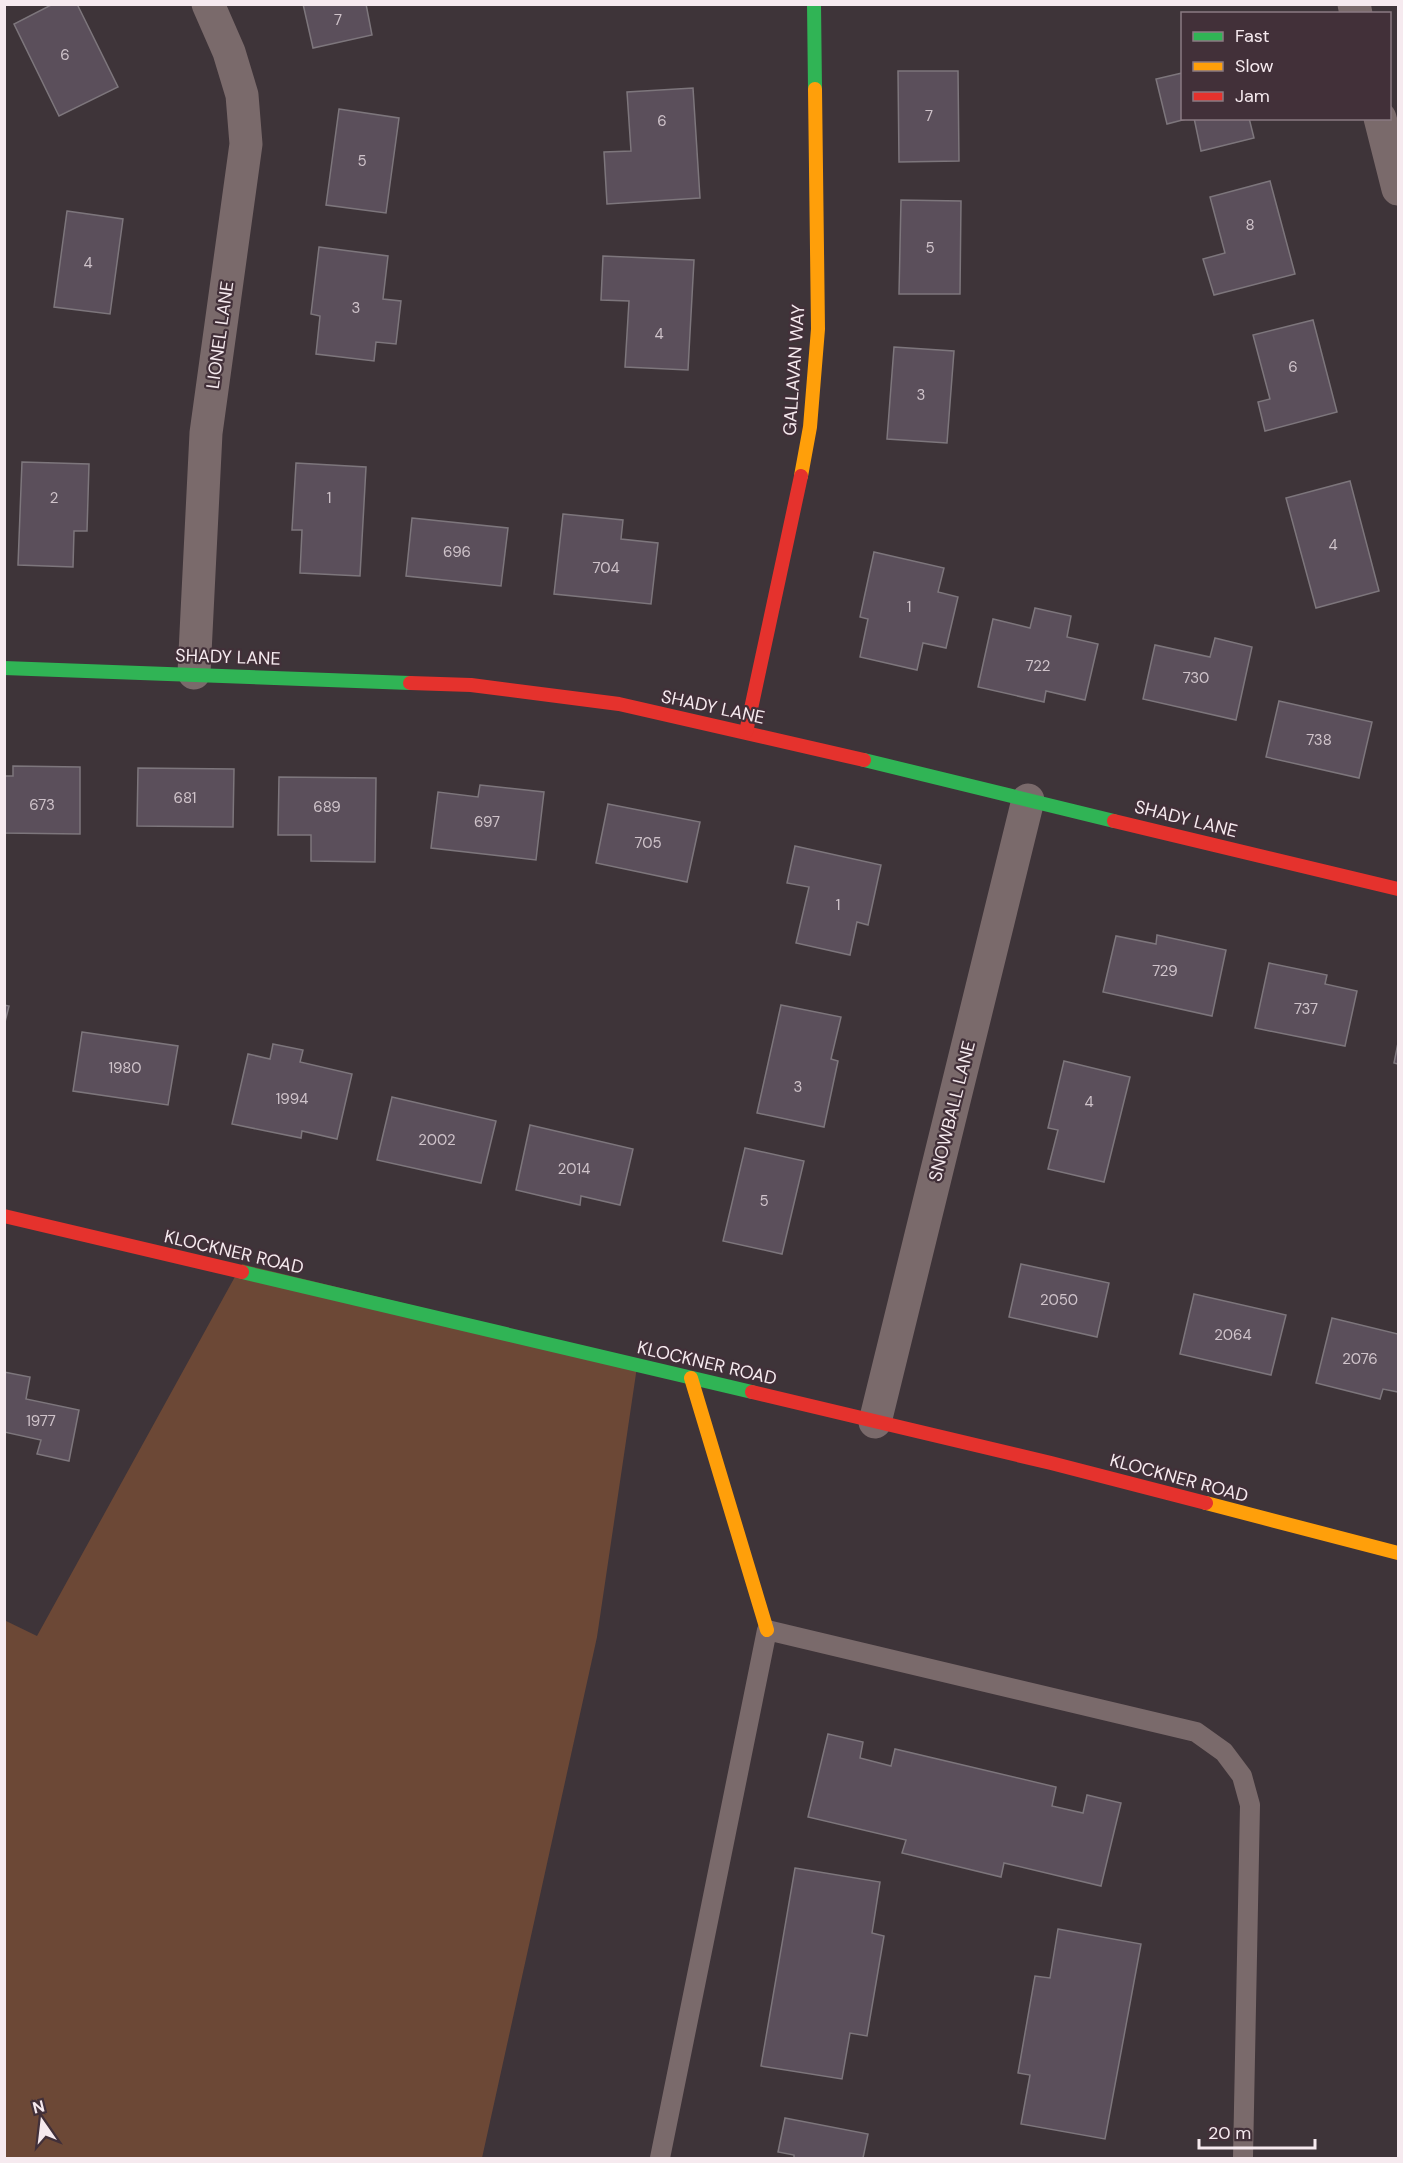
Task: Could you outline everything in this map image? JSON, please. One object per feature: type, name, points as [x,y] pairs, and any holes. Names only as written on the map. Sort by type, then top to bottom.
[{"type":"street","name":"LIONEL LANE","points":[[194,674],[206,432],[246,144],[242,95],[229,52],[208,4]]},
{"type":"street","name":"GALLAVAN WAY","points":[[746,732],[794,516],[810,427],[818,329],[814,4]]},
{"type":"street","points":[[1381,120],[1398,189]]},
{"type":"street","name":"SHADY LANE","points":[[4,668],[471,685],[620,704],[746,732],[1398,889]]},
{"type":"street","name":"SNOWBALL LANE","points":[[875,1422],[1028,800]]},
{"type":"street","name":"KLOCKNER ROAD","points":[[4,1216],[1051,1463],[1398,1553]]},
{"type":"street","points":[[691,1378],[767,1630]]},
{"type":"lane","points":[[660,2158],[767,1630],[1196,1732],[1224,1752],[1242,1776],[1250,1805],[1243,2158]]},
{"type":"shaded area","points":[[242,1264],[638,1360],[597,1637],[482,2158],[5,2158],[4,1620],[37,1636]]},
{"type":"building","points":[[53,4],[77,4],[118,87],[59,116],[14,24]]},
{"type":"building","points":[[303,4],[366,4],[372,35],[313,48]]},
{"type":"building","points":[[898,71],[958,71],[959,161],[899,162]]},
{"type":"building","points":[[1181,73],[1182,120],[1167,124],[1156,79]]},
{"type":"building","points":[[693,88],[700,198],[607,204],[604,152],[631,151],[627,92]]},
{"type":"building","points":[[339,109],[399,118],[386,213],[326,205]]},
{"type":"building","points":[[1194,120],[1250,120],[1254,138],[1201,151]]},
{"type":"building","points":[[1270,181],[1295,274],[1214,295],[1203,259],[1225,253],[1210,197]]},
{"type":"building","points":[[901,200],[961,201],[960,294],[899,294]]},
{"type":"building","points":[[67,211],[123,219],[110,314],[54,307]]},
{"type":"building","points":[[319,247],[388,256],[383,299],[401,301],[396,344],[376,342],[374,361],[316,354],[320,316],[311,314]]},
{"type":"building","points":[[603,256],[694,260],[688,370],[625,367],[629,301],[601,300]]},
{"type":"building","points":[[1313,320],[1337,412],[1265,431],[1258,402],[1270,399],[1253,335]]},
{"type":"building","points":[[894,347],[954,351],[947,443],[887,439]]},
{"type":"building","points":[[22,462],[89,464],[87,531],[74,531],[73,567],[18,565]]},
{"type":"building","points":[[296,463],[366,467],[360,576],[300,573],[302,530],[292,530]]},
{"type":"building","points":[[1350,481],[1379,591],[1316,608],[1286,498]]},
{"type":"building","points":[[563,514],[623,520],[621,539],[658,543],[651,604],[554,594]]},
{"type":"building","points":[[412,518],[508,528],[501,586],[406,576]]},
{"type":"building","points":[[874,552],[944,568],[938,592],[958,597],[946,648],[923,643],[917,670],[860,657],[868,619],[860,617]]},
{"type":"building","points":[[1035,608],[1071,616],[1067,637],[1098,644],[1085,700],[1046,691],[1044,702],[978,687],[993,619],[1030,628]]},
{"type":"building","points":[[1215,638],[1252,647],[1236,720],[1143,699],[1155,645],[1210,657]]},
{"type":"building","points":[[1279,701],[1372,722],[1359,778],[1266,757]]},
{"type":"building","points":[[13,766],[80,767],[80,834],[4,833],[4,776],[13,776]]},
{"type":"building","points":[[138,768],[234,769],[233,827],[137,826]]},
{"type":"building","points":[[279,777],[376,778],[375,862],[311,861],[311,835],[278,835]]},
{"type":"building","points":[[480,785],[544,792],[536,860],[431,848],[438,792],[478,797]]},
{"type":"building","points":[[608,804],[700,822],[687,882],[596,863]]},
{"type":"building","points":[[795,846],[881,865],[868,925],[857,922],[850,955],[796,943],[809,887],[787,883]]},
{"type":"building","points":[[1157,935],[1226,950],[1212,1016],[1103,992],[1116,936],[1156,944]]},
{"type":"building","points":[[1269,963],[1327,975],[1325,984],[1357,991],[1345,1046],[1255,1028]]},
{"type":"building","points":[[4,1005],[9,1006],[4,1026]]},
{"type":"building","points":[[781,1005],[841,1017],[831,1059],[838,1061],[824,1127],[757,1113]]},
{"type":"building","points":[[82,1032],[178,1046],[168,1105],[73,1091]]},
{"type":"building","points":[[1398,1043],[1398,1064],[1394,1063]]},
{"type":"building","points":[[273,1044],[303,1050],[300,1062],[352,1074],[337,1139],[302,1131],[301,1138],[232,1124],[248,1054],[270,1059]]},
{"type":"building","points":[[1064,1061],[1130,1077],[1104,1182],[1048,1169],[1058,1130],[1048,1128]]},
{"type":"building","points":[[392,1097],[496,1121],[481,1183],[377,1160]]},
{"type":"building","points":[[530,1125],[633,1149],[620,1205],[581,1196],[580,1205],[516,1190]]},
{"type":"building","points":[[745,1148],[804,1161],[782,1254],[723,1241]]},
{"type":"building","points":[[1021,1264],[1109,1283],[1097,1337],[1009,1317]]},
{"type":"building","points":[[1194,1294],[1286,1315],[1271,1375],[1180,1354]]},
{"type":"building","points":[[1332,1318],[1398,1334],[1398,1392],[1383,1389],[1380,1399],[1316,1383]]},
{"type":"building","points":[[4,1372],[30,1377],[26,1399],[79,1410],[69,1461],[37,1454],[41,1440],[4,1432]]},
{"type":"building","points":[[828,1734],[863,1742],[860,1758],[891,1766],[895,1749],[1056,1787],[1052,1806],[1083,1813],[1087,1795],[1121,1803],[1101,1886],[1004,1863],[1001,1877],[902,1853],[906,1840],[808,1817]]},
{"type":"building","points":[[795,1868],[880,1882],[872,1933],[884,1936],[867,2036],[850,2033],[842,2079],[761,2066]]},
{"type":"building","points":[[1058,1929],[1141,1944],[1105,2139],[1021,2124],[1030,2075],[1018,2073],[1035,1976],[1050,1978]]},
{"type":"building","points":[[785,2118],[868,2134],[863,2158],[794,2158],[794,2155],[778,2152]]},
{"type":"traffic: fast","points":[[814,4],[815,89]]},
{"type":"traffic: fast","points":[[4,668],[410,683]]},
{"type":"traffic: fast","points":[[864,760],[1114,821]]},
{"type":"traffic: fast","points":[[242,1272],[752,1392]]},
{"type":"traffic: slow","points":[[801,476],[810,427],[818,329],[815,89]]},
{"type":"traffic: slow","points":[[691,1378],[767,1630]]},
{"type":"traffic: slow","points":[[1206,1503],[1398,1553]]},
{"type":"traffic: jam","points":[[746,732],[801,476]]},
{"type":"traffic: jam","points":[[410,683],[471,685],[619,704],[864,760]]},
{"type":"traffic: jam","points":[[1114,821],[1398,889]]},
{"type":"traffic: jam","points":[[4,1216],[242,1272]]},
{"type":"traffic: jam","points":[[752,1392],[1051,1463],[1206,1503]]}]
